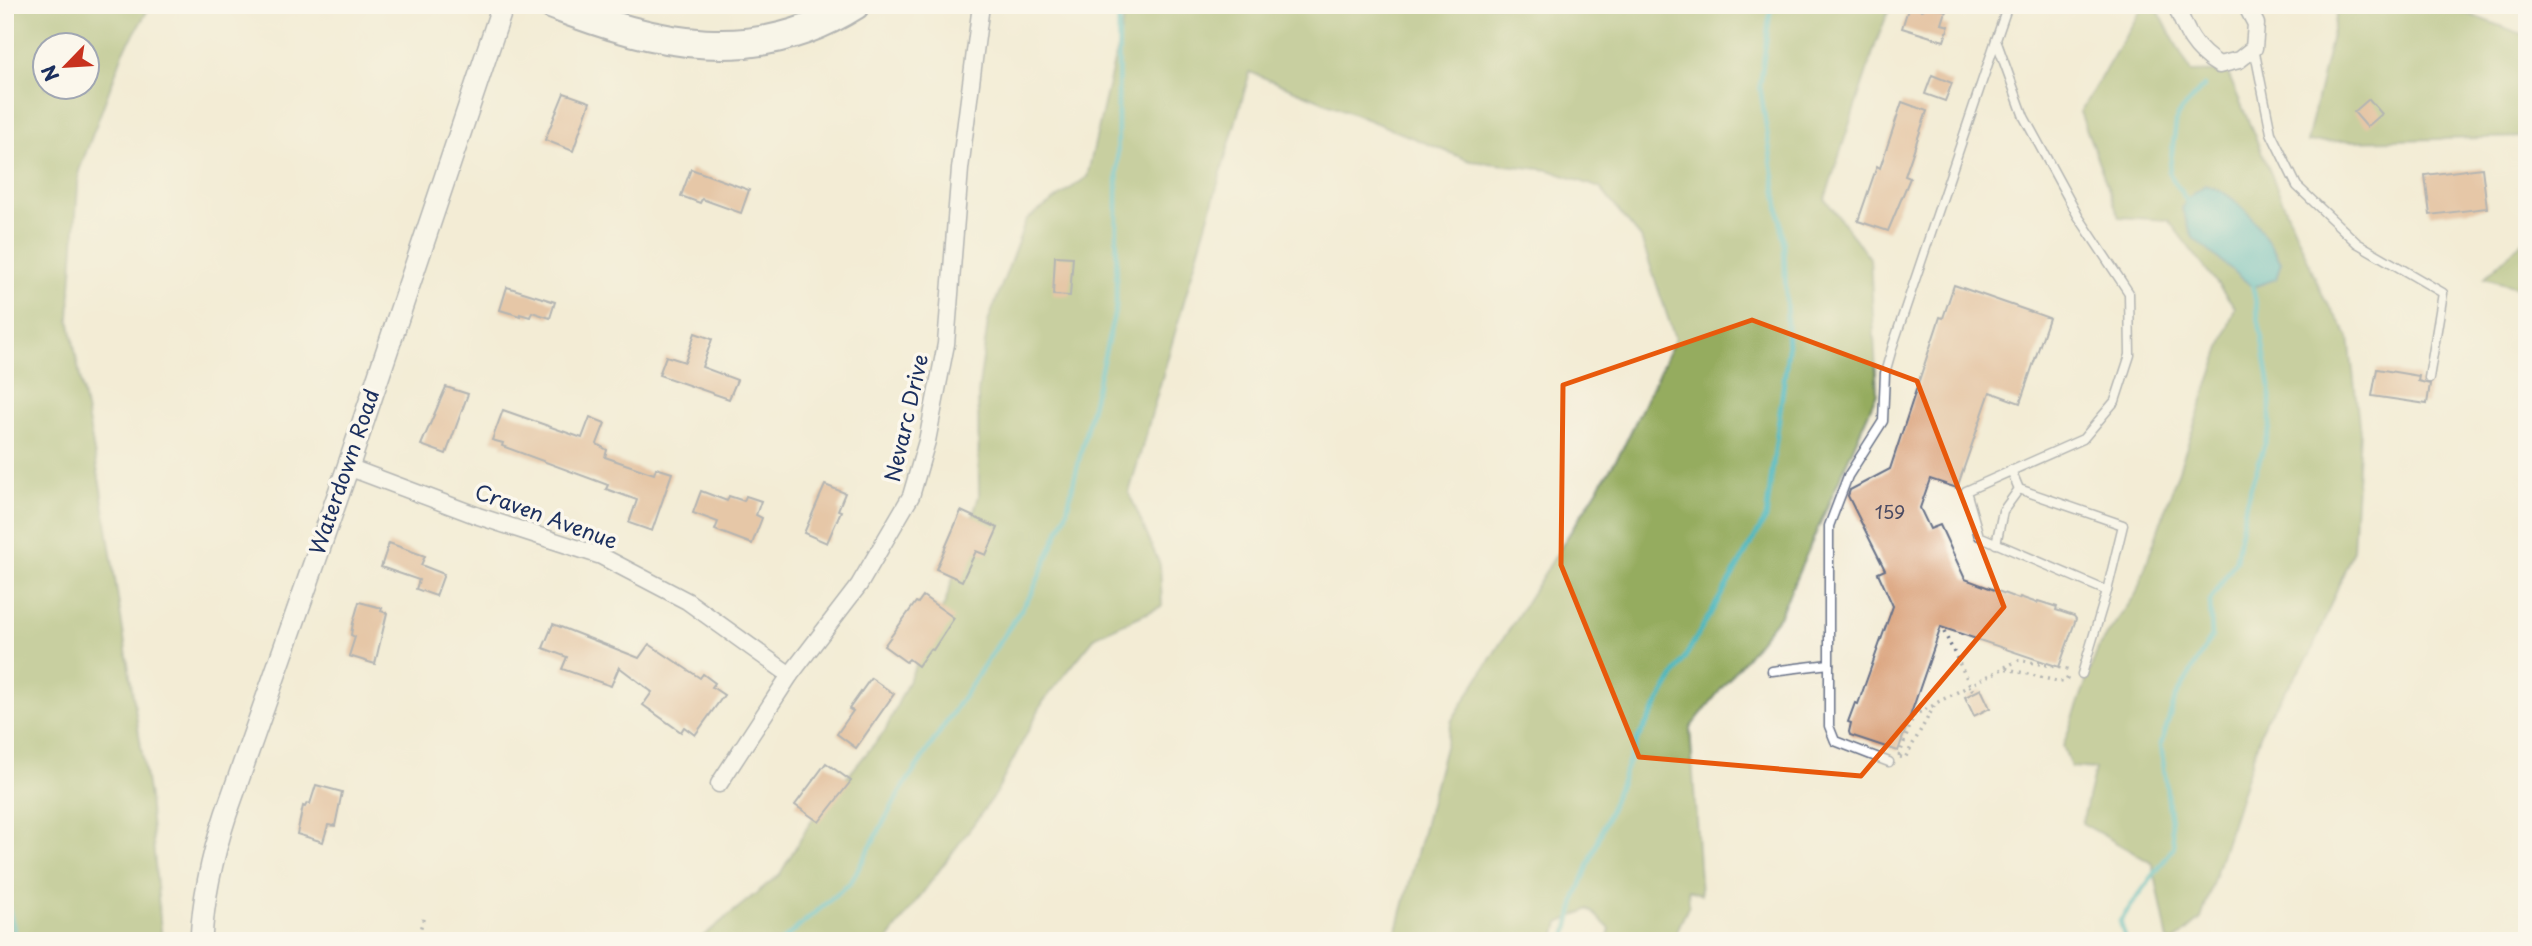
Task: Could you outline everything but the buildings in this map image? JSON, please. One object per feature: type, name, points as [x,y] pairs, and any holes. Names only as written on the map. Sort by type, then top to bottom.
[{"type":"highway","points":[[553,5],[646,37],[707,44],[740,44],[804,32],[855,5]]},
{"type":"main road","name":"Waterdown Road","points":[[201,941],[202,907],[210,865],[226,814],[348,467],[503,5]]},
{"type":"street","name":"Nevarc Drive","points":[[719,784],[790,675],[859,584],[911,496],[927,441],[946,344],[960,169],[981,5]]},
{"type":"street","points":[[2176,5],[2185,27],[2202,54],[2219,65],[2239,60],[2254,48],[2256,24],[2244,5]]},
{"type":"street","name":"Craven Avenue","points":[[348,467],[478,516],[601,556],[687,601],[790,675]]},
{"type":"lane","points":[[1889,762],[1835,741],[1829,726],[1829,526],[1848,476],[1883,421],[1885,373],[1893,345],[2008,5]]},
{"type":"lane","points":[[1996,40],[2024,117],[2078,216],[2129,293],[2130,355],[2115,401],[2083,439],[1966,492],[1979,536],[2107,591]]},
{"type":"lane","points":[[2254,48],[2271,134],[2297,186],[2357,243],[2442,293],[2429,378]]},
{"type":"lane","points":[[2011,470],[2019,489],[2123,525],[2082,674]]},
{"type":"lane","points":[[1997,544],[2003,511],[2019,489]]},
{"type":"lane","points":[[1772,671],[1829,664]]},
{"type":"path","points":[[1944,632],[1974,693]]},
{"type":"path","points":[[1899,757],[1914,715],[2019,660],[2082,674]]},
{"type":"path","points":[[2004,668],[2060,682],[2066,681],[2071,670]]},
{"type":"path","points":[[1889,762],[1890,755],[1905,758],[1936,704]]},
{"type":"path","points":[[417,941],[424,916]]},
{"type":"highlighted area","points":[[1752,320],[1917,381],[2004,607],[1861,776],[1639,757],[1561,565],[1563,385]]},
{"type":"green space","points":[[5,5],[151,5],[124,51],[79,171],[69,318],[101,489],[149,798],[162,941],[5,941]]},
{"type":"green space","points":[[1127,5],[1891,5],[1825,199],[1870,258],[1877,393],[1780,615],[1690,728],[1701,895],[1688,889],[1689,905],[1672,941],[1607,941],[1610,929],[1589,909],[1559,923],[1554,941],[1394,941],[1452,720],[1622,450],[1675,339],[1641,238],[1600,188],[1549,170],[1470,161],[1250,72],[1129,493],[1160,565],[1162,606],[1096,636],[1043,702],[995,795],[887,941],[697,941],[780,874],[811,821],[885,731],[945,603],[979,496],[978,393],[988,322],[1026,220],[1087,177]]},
{"type":"green space","points":[[2144,5],[2155,5],[2191,72],[2227,71],[2324,298],[2349,337],[2360,432],[2353,550],[2310,655],[2265,720],[2201,919],[2175,941],[2168,941],[2153,864],[2082,823],[2095,769],[2071,767],[2063,746],[2099,646],[2136,594],[2235,307],[2168,220],[2119,217],[2080,112]]},
{"type":"green space","points":[[2339,5],[2444,5],[2527,36],[2527,137],[2307,142]]},
{"type":"green space","points":[[2527,237],[2527,290],[2484,278]]},
{"type":"water","points":[[2205,185],[2230,197],[2250,215],[2281,262],[2276,279],[2253,287],[2193,238],[2182,209],[2186,200]]},
{"type":"waterway","points":[[782,941],[851,882],[900,792],[1032,593],[1066,514],[1116,307],[1119,5]]},
{"type":"waterway","points":[[1565,941],[1576,897],[1638,738],[1766,518],[1788,350],[1784,245],[1760,86],[1771,5]]},
{"type":"waterway","points":[[2186,200],[2169,173],[2177,116],[2204,86]]},
{"type":"waterway","points":[[2126,941],[2120,921],[2174,847],[2161,744],[2175,699],[2212,636],[2210,601],[2236,560],[2246,502],[2270,428],[2270,386],[2253,287]]},
{"type":"waterway","points":[[5,895],[17,941]]}]
